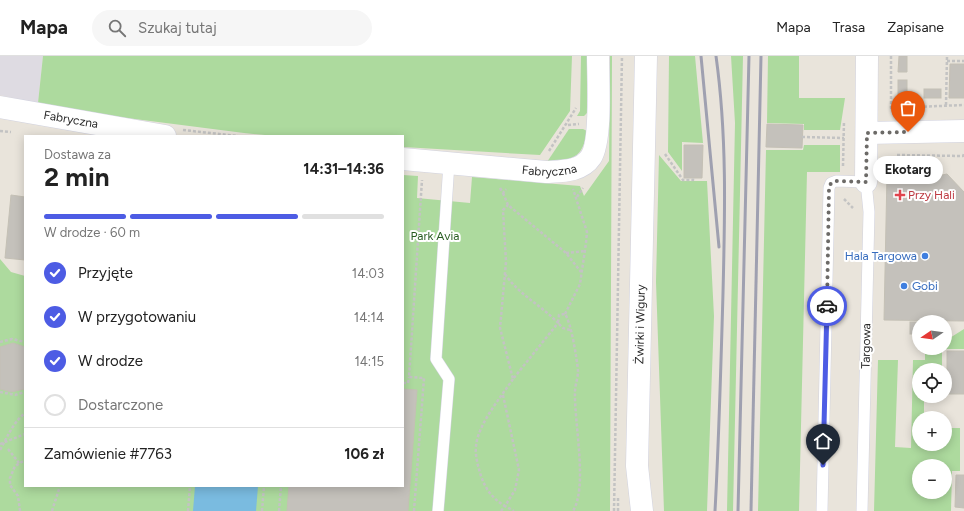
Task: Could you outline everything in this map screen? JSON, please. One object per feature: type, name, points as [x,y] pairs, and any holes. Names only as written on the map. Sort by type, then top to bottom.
[{"type":"street","name":"Fabryczna","points":[[404,159],[536,171],[569,170],[584,164],[590,158],[596,138],[598,56]]},
{"type":"street","name":"Żwirki i Wigury","points":[[642,511],[637,466],[646,56]]},
{"type":"street","name":"Targowa","points":[[866,182],[859,136],[867,56]]},
{"type":"street","name":"Fabryczna","points":[[0,107],[159,135]]},
{"type":"street","points":[[859,136],[964,131]]},
{"type":"street","name":"Żwirki i Wigury","points":[[632,511],[632,493],[637,466]]},
{"type":"lane","points":[[438,511],[449,379],[436,359],[449,163]]},
{"type":"lane","points":[[822,511],[829,188],[831,183],[836,181],[866,182]]},
{"type":"lane","name":"Targowa","points":[[862,511],[869,212],[866,182]]},
{"type":"path","points":[[614,511],[622,56]]},
{"type":"path","points":[[892,56],[891,108],[964,105]]},
{"type":"path","points":[[946,56],[946,105]]},
{"type":"path","points":[[946,61],[964,61]]},
{"type":"path","points":[[536,171],[576,111],[576,103]]},
{"type":"path","points":[[802,137],[859,136]]},
{"type":"path","points":[[663,150],[683,180],[693,180],[693,178]]},
{"type":"path","points":[[896,155],[964,154]]},
{"type":"path","points":[[404,383],[408,383],[409,377],[422,177]]},
{"type":"path","points":[[565,314],[580,284],[587,232],[571,182]]},
{"type":"path","points":[[498,187],[503,193],[508,205],[566,253],[581,272]]},
{"type":"path","points":[[503,193],[506,188]]},
{"type":"path","points":[[508,205],[503,210],[506,235],[505,274],[500,328],[513,379]]},
{"type":"path","points":[[566,253],[585,251]]},
{"type":"path","points":[[505,274],[511,284],[525,297],[549,314],[563,328],[570,330]]},
{"type":"path","points":[[514,511],[493,499],[485,487],[477,464],[476,446],[486,420],[513,379],[558,323],[559,315],[565,314]]},
{"type":"path","points":[[565,314],[570,320],[570,330],[578,372],[575,392],[580,480],[578,504],[573,511]]},
{"type":"path","points":[[0,342],[12,339],[24,342]]},
{"type":"path","points":[[409,377],[424,378],[414,511]]},
{"type":"path","points":[[0,392],[15,395],[24,392]]},
{"type":"path","points":[[501,511],[515,490],[519,470],[503,395]]},
{"type":"path","points":[[0,450],[15,422],[24,414]]},
{"type":"path","points":[[0,444],[24,434]]},
{"type":"path","points":[[8,449],[19,463]]},
{"type":"path","points":[[20,511],[18,496],[10,485],[10,481],[14,466],[24,460]]},
{"type":"path","points":[[52,511],[60,487]]},
{"type":"path","points":[[188,511],[190,487]]},
{"type":"path","points":[[262,511],[264,487]]},
{"type":"path","points":[[279,511],[281,487]]},
{"type":"shaded area","points":[[0,56],[43,56],[38,103],[0,95]]},
{"type":"green space","points":[[43,56],[572,56],[570,111],[540,155],[404,147],[404,135],[265,135],[244,133],[119,117],[38,103]]},
{"type":"green space","points":[[581,56],[588,56],[587,113],[584,116],[577,116],[580,111]]},
{"type":"green space","name":"Park Avia","points":[[610,56],[612,56],[610,511],[0,511],[0,259],[11,272],[24,276],[24,487],[404,487],[404,175],[418,176],[417,198],[470,203],[472,177],[580,186],[584,196],[609,161]]},
{"type":"green space","points":[[669,56],[695,56],[703,143],[682,142],[682,171],[668,152]]},
{"type":"green space","points":[[731,56],[743,56],[733,511],[727,511],[735,123]]},
{"type":"green space","points":[[768,56],[799,56],[799,98],[845,98],[840,130],[804,130],[804,124],[767,123]]},
{"type":"green space","points":[[569,129],[583,129],[587,131],[583,147],[570,159],[547,162]]},
{"type":"green space","points":[[804,145],[840,145],[840,172],[807,172],[799,511],[758,511],[766,150],[803,150]]},
{"type":"green space","points":[[659,155],[681,181],[707,181],[714,316],[707,511],[664,511],[656,282]]},
{"type":"green space","points":[[964,329],[964,349],[952,349],[952,337]]},
{"type":"green space","points":[[925,355],[942,355],[942,363],[913,363],[913,360],[925,360]]},
{"type":"green space","points":[[878,360],[898,360],[895,447],[911,448],[912,403],[924,403],[924,411],[912,411],[912,451],[952,451],[952,428],[960,428],[960,471],[952,471],[952,459],[912,459],[912,499],[951,499],[951,511],[874,511]]},
{"type":"water","points":[[195,487],[258,487],[256,511],[193,511]]},
{"type":"building","points":[[899,56],[907,56],[907,72],[898,72]]},
{"type":"building","points":[[950,64],[964,64],[964,98],[949,98]]},
{"type":"building","points":[[898,80],[907,80],[907,97],[898,97]]},
{"type":"building","points":[[924,89],[941,89],[941,98],[924,98]]},
{"type":"building","points":[[767,124],[803,125],[802,148],[766,147]]},
{"type":"building","points":[[684,145],[703,145],[702,178],[684,178]]},
{"type":"building","name":"Hala Targowa","points":[[898,159],[931,160],[942,175],[947,174],[964,192],[964,321],[952,321],[952,315],[912,315],[912,320],[884,320],[887,174],[898,164]]},
{"type":"building","points":[[11,195],[24,197],[24,260],[5,258]]},
{"type":"building","points":[[910,322],[912,322],[912,334],[910,334]]},
{"type":"building","points":[[13,343],[24,347],[24,389],[11,392],[0,389],[0,347]]},
{"type":"building","points":[[952,351],[964,351],[964,394],[952,394],[952,363],[947,363],[947,355],[952,355]]},
{"type":"building","points":[[404,389],[417,390],[408,511],[287,511],[289,487],[404,487]]},
{"type":"building","points":[[956,475],[964,475],[964,508],[955,507]]},
{"type":"railway","points":[[701,56],[719,247]]},
{"type":"railway","points":[[715,511],[721,374],[725,204],[724,145],[720,86],[716,56]]},
{"type":"railway","points":[[738,511],[749,56]]},
{"type":"railway","points":[[751,511],[761,56]]},
{"type":"way so far","points":[[827,306],[829,188],[831,183],[836,181],[866,182],[867,133],[908,132]]},
{"type":"place","name":"Ekotarg","points":[[908,132]]},
{"type":"place","name":"Przy Hali","points":[[900,195]]},
{"type":"place","name":"Hala Targowa","points":[[925,256]]},
{"type":"place","name":"Gobi","points":[[904,286]]},
{"type":"route","points":[[823,465],[827,306]]}]
